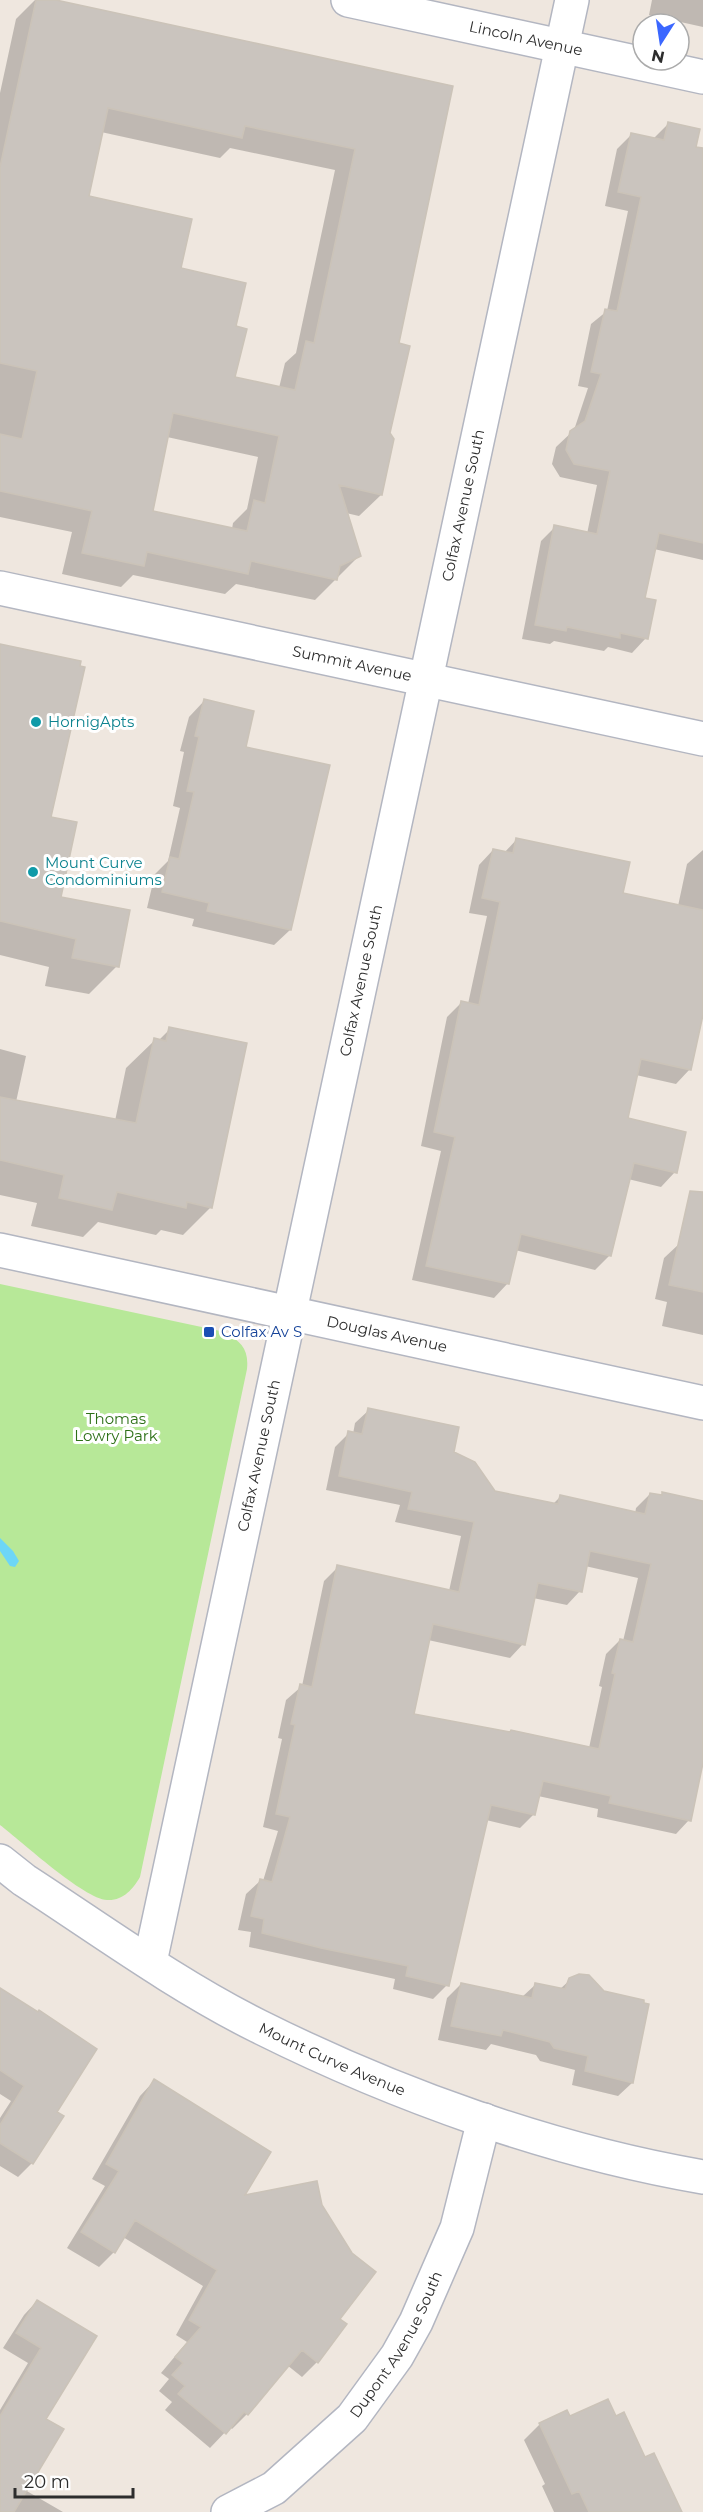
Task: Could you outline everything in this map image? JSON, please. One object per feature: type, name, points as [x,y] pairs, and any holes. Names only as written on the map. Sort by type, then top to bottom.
[{"type":"street","name":"Lincoln Avenue","points":[[348,0],[703,77]]},
{"type":"street","name":"Colfax Avenue South","points":[[150,1962],[572,0]]},
{"type":"street","name":"Summit Avenue","points":[[0,588],[703,739]]},
{"type":"street","name":"Douglas Avenue","points":[[0,1250],[703,1403]]},
{"type":"street","name":"Mount Curve Avenue","points":[[0,1861],[24,1880],[150,1962],[257,2026],[366,2077],[484,2120],[642,2166],[703,2177]]},
{"type":"street","name":"Dupont Avenue South","points":[[228,2512],[274,2488],[352,2418],[397,2356],[416,2322],[457,2228],[484,2120]]},
{"type":"green space","name":"Thomas Lowry Park","points":[[0,1284],[225,1332],[240,1343],[247,1356],[247,1369],[140,1877],[127,1893],[113,1900],[97,1897],[84,1890],[0,1825]]},
{"type":"water","points":[[0,1538],[19,1561],[15,1567],[10,1566],[0,1551]]},
{"type":"building","points":[[36,0],[56,0],[453,86],[399,343],[410,346],[390,433],[394,439],[382,495],[339,485],[361,556],[340,566],[337,580],[251,561],[248,574],[147,552],[144,566],[82,553],[92,511],[0,491],[0,434],[22,439],[37,371],[0,363],[0,167]],"holes":[[[108,108],[242,138],[245,126],[355,149],[314,343],[306,341],[295,390],[235,377],[247,329],[236,326],[246,283],[181,268],[192,219],[89,196]],[[173,413],[279,436],[265,503],[254,500],[247,531],[153,511]]]},
{"type":"building","points":[[668,122],[700,129],[696,147],[703,148],[703,543],[659,533],[645,598],[656,600],[648,639],[620,633],[620,638],[567,627],[566,631],[535,625],[554,525],[597,534],[610,471],[574,464],[566,450],[570,431],[585,421],[601,374],[591,372],[605,309],[617,311],[641,197],[618,192],[631,133],[664,140]]},
{"type":"building","points":[[0,644],[81,661],[80,666],[85,667],[51,817],[77,822],[61,897],[130,910],[119,967],[72,958],[76,939],[0,921]]},
{"type":"building","points":[[204,699],[254,711],[246,747],[330,765],[291,930],[207,911],[209,903],[162,892],[170,857],[179,859],[194,792],[187,791],[199,737],[195,736]]},
{"type":"building","points":[[516,838],[630,862],[623,893],[703,910],[703,1015],[691,1070],[641,1059],[628,1118],[686,1132],[677,1173],[634,1163],[611,1256],[521,1234],[509,1284],[426,1266],[455,1137],[434,1132],[461,1001],[479,1005],[500,902],[482,898],[493,849],[513,853]]},
{"type":"building","points":[[169,1027],[247,1043],[212,1208],[187,1202],[186,1208],[117,1192],[112,1210],[59,1198],[64,1175],[0,1160],[0,1097],[136,1123],[154,1038],[166,1041]]},
{"type":"building","points":[[690,1191],[703,1192],[703,1292],[669,1285]]},
{"type":"building","points":[[368,1408],[459,1427],[454,1452],[475,1462],[495,1491],[558,1504],[560,1495],[645,1514],[650,1493],[662,1495],[662,1492],[703,1501],[703,1763],[691,1821],[609,1803],[611,1796],[543,1781],[535,1815],[491,1805],[449,1986],[406,1976],[408,1966],[262,1933],[264,1919],[251,1916],[260,1879],[272,1882],[290,1817],[276,1814],[295,1725],[291,1724],[300,1684],[312,1687],[337,1565],[459,1592],[474,1522],[408,1509],[412,1492],[339,1476],[348,1431],[362,1434]],"holes":[[[590,1551],[651,1564],[633,1642],[620,1639],[599,1749],[511,1730],[510,1732],[414,1714],[433,1624],[525,1645],[538,1583],[582,1592]]]},
{"type":"building","points":[[579,1974],[589,1975],[604,1991],[644,2000],[644,2003],[649,2004],[633,2083],[585,2071],[588,2056],[554,2048],[550,2042],[503,2030],[501,2036],[451,2026],[461,1983],[532,1998],[535,1983],[565,1989],[569,1978]]},
{"type":"building","points":[[0,1988],[38,2012],[39,2010],[97,2049],[57,2112],[64,2116],[33,2164],[0,2143],[0,2125],[24,2086],[0,2070]]},
{"type":"building","points":[[154,2079],[271,2152],[245,2195],[317,2181],[322,2205],[352,2253],[376,2272],[340,2319],[347,2324],[318,2363],[302,2350],[248,2415],[244,2412],[226,2434],[178,2394],[185,2386],[172,2375],[183,2363],[175,2357],[201,2327],[189,2320],[217,2270],[135,2220],[115,2253],[81,2232],[119,2171],[106,2164]]},
{"type":"building","points":[[37,2300],[97,2336],[46,2419],[64,2429],[14,2512],[0,2512],[0,2416],[41,2348],[16,2333]]},
{"type":"building","points":[[608,2399],[616,2416],[624,2412],[645,2457],[654,2453],[682,2512],[589,2512],[579,2491],[572,2494],[539,2423],[567,2410],[570,2416]]},
{"type":"place","name":"HornigApts","points":[[36,722]]},
{"type":"place","name":"Mount Curve Condominiums","points":[[33,872]]},
{"type":"place","name":"Colfax Av S","points":[[209,1332]]}]
